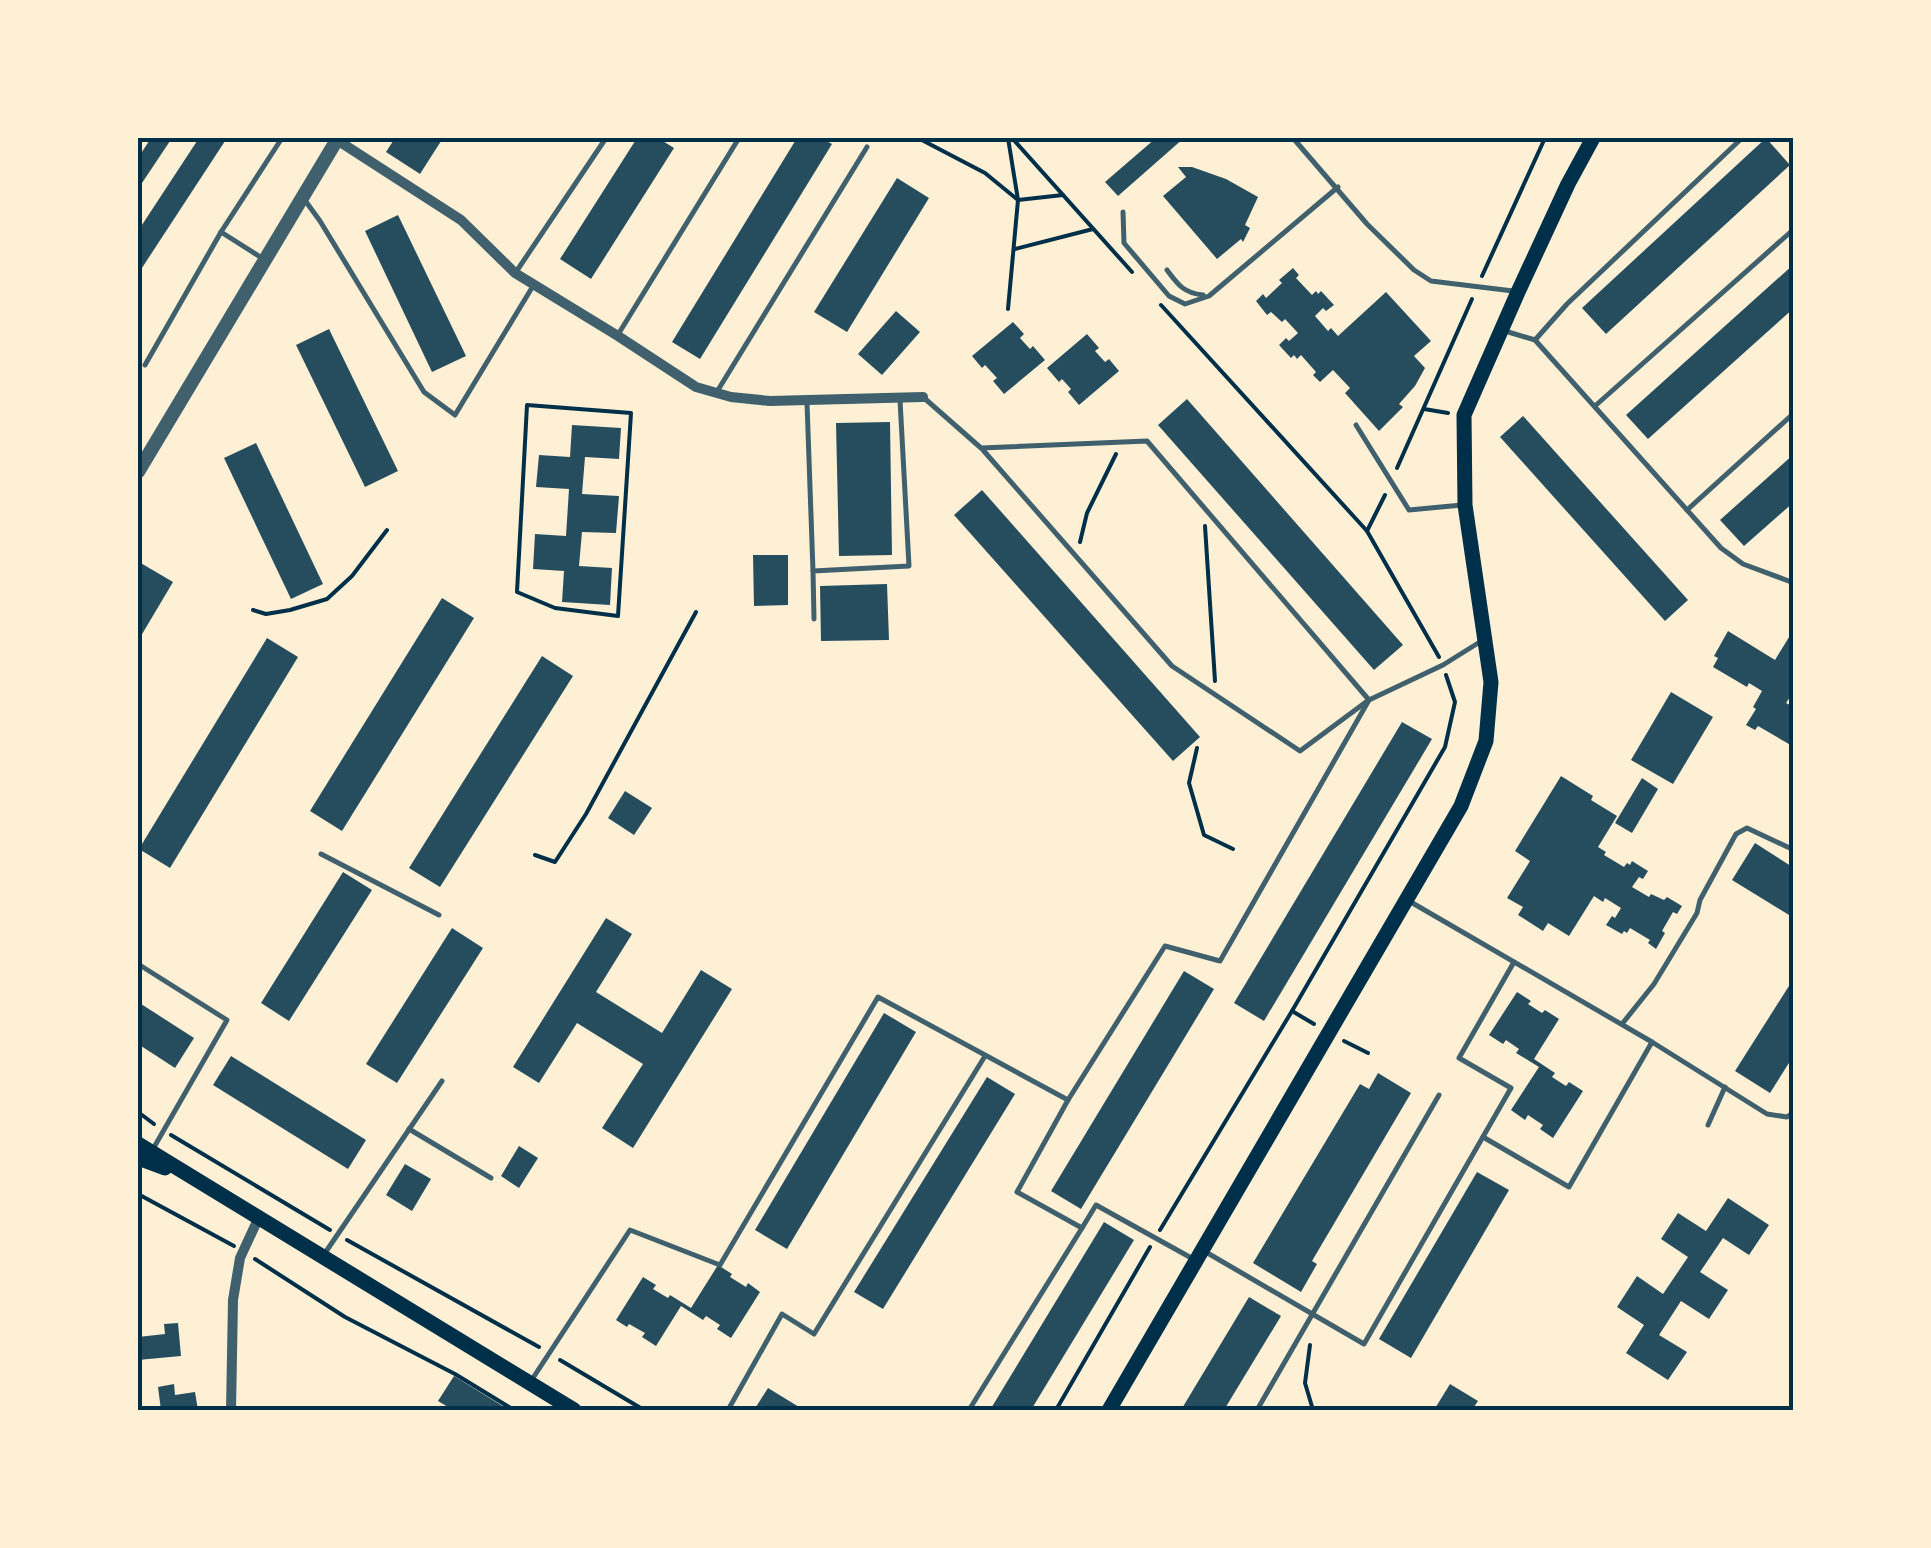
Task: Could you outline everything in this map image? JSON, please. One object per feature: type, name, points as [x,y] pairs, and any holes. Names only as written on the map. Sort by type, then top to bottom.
[{"type":"main road","points":[[1109,1410],[1461,806],[1486,741],[1491,682],[1464,505],[1464,415],[1568,184],[1593,138]]},
{"type":"main road","points":[[142,1151],[201,1182],[574,1410]]},
{"type":"street","points":[[138,472],[338,139],[461,220],[515,274],[696,388],[770,401],[923,397]]},
{"type":"street","points":[[232,1410],[233,1300],[243,1252],[259,1217]]},
{"type":"lane","points":[[146,365],[221,232],[282,138]]},
{"type":"lane","points":[[515,274],[606,138]]},
{"type":"lane","points":[[618,336],[738,138]]},
{"type":"lane","points":[[1294,138],[1414,270],[1431,281],[1518,292]]},
{"type":"lane","points":[[1535,340],[1566,304],[1742,138]]},
{"type":"lane","points":[[1788,138],[1794,144]]},
{"type":"lane","points":[[717,393],[867,147]]},
{"type":"lane","points":[[1123,212],[1124,243],[1170,296],[1185,304],[1209,296],[1338,187]]},
{"type":"lane","points":[[302,197],[424,392],[454,415],[533,286]]},
{"type":"lane","points":[[1595,406],[1794,229]]},
{"type":"lane","points":[[221,232],[265,260]]},
{"type":"lane","points":[[1167,270],[1190,294],[1209,296]]},
{"type":"lane","points":[[1501,330],[1535,340],[1720,548],[1742,564],[1794,583]]},
{"type":"lane","points":[[812,571],[908,566],[900,397]]},
{"type":"lane","points":[[923,397],[981,448],[1172,666],[1300,751],[1368,700],[1485,639]]},
{"type":"lane","points":[[807,400],[814,619]]},
{"type":"lane","points":[[1686,510],[1794,413]]},
{"type":"lane","points":[[1356,425],[1409,510],[1464,505]]},
{"type":"lane","points":[[981,448],[1148,441],[1368,700]]},
{"type":"lane","points":[[1082,1228],[1016,1192],[1068,1100],[1165,946],[1220,961],[1368,700]]},
{"type":"lane","points":[[1622,1024],[1663,970],[1736,834],[1747,828],[1794,850]]},
{"type":"lane","points":[[321,854],[439,915]]},
{"type":"lane","points":[[1407,900],[1768,1114],[1787,1117],[1794,1112]]},
{"type":"lane","points":[[969,1410],[1096,1205],[1156,1238],[1201,1256],[1364,1344],[1511,1088],[1459,1058],[1514,962]]},
{"type":"lane","points":[[138,964],[227,1020],[164,1130],[142,1151]]},
{"type":"lane","points":[[530,1382],[630,1230],[720,1265],[878,997],[1068,1100]]},
{"type":"lane","points":[[1483,1137],[1569,1187],[1652,1042]]},
{"type":"lane","points":[[728,1410],[782,1314],[814,1334],[985,1056]]},
{"type":"lane","points":[[324,1256],[442,1081]]},
{"type":"lane","points":[[1708,1124],[1725,1087]]},
{"type":"lane","points":[[1257,1410],[1439,1095]]},
{"type":"lane","points":[[409,1129],[492,1178]]},
{"type":"path","points":[[918,138],[985,173],[1018,200],[1062,195]]},
{"type":"path","points":[[1008,309],[1018,200],[1010,138]]},
{"type":"path","points":[[1010,138],[1142,284]]},
{"type":"path","points":[[1537,138],[1542,144]]},
{"type":"path","points":[[1014,249],[1093,229]]},
{"type":"path","points":[[1056,1410],[1445,747],[1455,702],[1443,664],[1368,531],[1155,298]]},
{"type":"path","points":[[527,406],[630,413],[618,616],[602,614],[555,608],[517,592],[527,406]]},
{"type":"path","points":[[1076,556],[1088,513],[1122,442]]},
{"type":"path","points":[[1204,506],[1216,696]]},
{"type":"path","points":[[252,610],[266,614],[327,599],[352,576],[387,530]]},
{"type":"path","points":[[536,854],[555,862],[586,814],[696,612]]},
{"type":"path","points":[[1197,748],[1189,783],[1204,835],[1233,849]]},
{"type":"path","points":[[1338,1038],[1368,1053]]},
{"type":"path","points":[[138,1112],[338,1234],[644,1410]]},
{"type":"path","points":[[138,1194],[514,1410]]},
{"type":"path","points":[[1312,1410],[1304,1383],[1314,1315]]},
{"type":"building","points":[[151,138],[172,138],[138,189],[138,158]]},
{"type":"building","points":[[199,138],[227,138],[138,274],[138,231]]},
{"type":"building","points":[[395,138],[443,138],[420,174],[386,152]]},
{"type":"building","points":[[637,138],[658,138],[674,148],[591,279],[560,259]]},
{"type":"building","points":[[797,138],[821,138],[832,144],[700,359],[672,342]]},
{"type":"building","points":[[1156,138],[1184,138],[1118,196],[1105,182]]},
{"type":"building","points":[[1766,138],[1790,165],[1606,334],[1582,308]]},
{"type":"building","points":[[1178,167],[1192,167],[1226,179],[1258,197],[1245,225],[1250,228],[1243,242],[1241,239],[1217,259],[1163,196],[1186,177]]},
{"type":"building","points":[[897,178],[929,198],[847,332],[814,312]]},
{"type":"building","points":[[398,215],[466,356],[432,372],[365,231]]},
{"type":"building","points":[[1794,264],[1794,308],[1648,439],[1626,415]]},
{"type":"building","points":[[1293,268],[1299,275],[1296,278],[1312,295],[1321,291],[1334,305],[1315,316],[1328,331],[1331,328],[1338,336],[1386,292],[1431,341],[1414,356],[1425,368],[1399,404],[1403,407],[1379,431],[1345,393],[1350,388],[1333,370],[1320,382],[1301,355],[1291,358],[1279,345],[1298,333],[1285,319],[1282,322],[1271,312],[1267,315],[1256,301],[1263,294],[1266,298]]},
{"type":"building","points":[[896,311],[920,332],[882,375],[858,354]]},
{"type":"building","points":[[1013,322],[1024,334],[1020,338],[1045,360],[1004,394],[993,381],[997,378],[972,356]]},
{"type":"building","points":[[329,329],[398,471],[365,487],[296,345]]},
{"type":"building","points":[[1087,334],[1099,348],[1095,351],[1119,371],[1079,405],[1068,392],[1071,389],[1047,368]]},
{"type":"building","points":[[1187,399],[1403,645],[1374,670],[1158,425]]},
{"type":"building","points":[[1523,416],[1688,600],[1665,621],[1500,437]]},
{"type":"building","points":[[890,422],[892,555],[839,556],[836,423]]},
{"type":"building","points":[[572,425],[621,428],[619,459],[585,457],[582,494],[619,496],[616,533],[582,532],[579,566],[612,568],[610,605],[562,602],[564,571],[533,569],[535,534],[566,536],[569,489],[536,487],[539,455],[570,457]]},
{"type":"building","points":[[256,443],[323,584],[291,599],[224,458]]},
{"type":"building","points":[[1794,454],[1794,502],[1744,546],[1720,520]]},
{"type":"building","points":[[982,490],[1200,737],[1173,761],[954,515]]},
{"type":"building","points":[[753,555],[788,555],[788,605],[754,606]]},
{"type":"building","points":[[138,564],[173,582],[138,641]]},
{"type":"building","points":[[887,584],[889,640],[821,641],[820,586]]},
{"type":"building","points":[[442,598],[474,618],[342,831],[310,811]]},
{"type":"building","points":[[1794,629],[1794,691],[1786,703],[1794,707],[1794,747],[1758,726],[1755,730],[1746,725],[1762,691],[1749,683],[1747,687],[1713,667],[1718,658],[1714,656],[1728,631],[1775,660]]},
{"type":"building","points":[[267,638],[298,657],[170,868],[139,849]]},
{"type":"building","points":[[542,656],[573,676],[440,887],[409,868]]},
{"type":"building","points":[[1671,692],[1713,717],[1673,784],[1631,760]]},
{"type":"building","points":[[1402,722],[1432,739],[1264,1021],[1234,1003]]},
{"type":"building","points":[[1561,776],[1617,816],[1598,847],[1624,867],[1632,861],[1648,871],[1632,887],[1649,897],[1667,897],[1682,906],[1677,914],[1673,912],[1656,949],[1648,943],[1650,940],[1630,928],[1622,934],[1606,925],[1621,908],[1605,898],[1603,902],[1594,896],[1569,936],[1548,923],[1543,931],[1518,915],[1523,907],[1507,898],[1530,861],[1515,851]]},
{"type":"building","points":[[1642,778],[1658,789],[1632,833],[1615,823]]},
{"type":"building","points":[[625,791],[652,808],[634,835],[608,818]]},
{"type":"building","points":[[1755,843],[1794,868],[1794,918],[1732,880]]},
{"type":"building","points":[[343,872],[372,890],[289,1021],[261,1003]]},
{"type":"building","points":[[606,918],[632,934],[596,992],[662,1033],[701,970],[732,989],[633,1148],[602,1128],[643,1064],[577,1023],[539,1083],[513,1067]]},
{"type":"building","points":[[452,928],[483,948],[397,1083],[366,1064]]},
{"type":"building","points":[[1184,971],[1214,989],[1081,1209],[1051,1191]]},
{"type":"building","points":[[1794,978],[1794,1055],[1770,1093],[1735,1071]]},
{"type":"building","points":[[1517,992],[1542,1013],[1545,1010],[1559,1019],[1534,1059],[1555,1073],[1552,1077],[1583,1091],[1553,1138],[1528,1115],[1525,1120],[1511,1110],[1539,1067],[1516,1053],[1519,1049],[1506,1040],[1503,1044],[1489,1035]]},
{"type":"building","points":[[138,1002],[194,1038],[175,1068],[138,1044]]},
{"type":"building","points":[[884,1013],[916,1032],[787,1249],[755,1230]]},
{"type":"building","points":[[231,1056],[366,1140],[348,1169],[213,1085]]},
{"type":"building","points":[[1378,1073],[1411,1093],[1312,1261],[1317,1264],[1301,1292],[1253,1263],[1360,1084],[1369,1089]]},
{"type":"building","points":[[987,1077],[1015,1094],[883,1309],[854,1292]]},
{"type":"building","points":[[519,1146],[538,1158],[519,1188],[501,1176]]},
{"type":"building","points":[[405,1164],[431,1179],[412,1211],[386,1195]]},
{"type":"building","points":[[1477,1172],[1509,1190],[1411,1358],[1379,1339]]},
{"type":"building","points":[[1728,1198],[1769,1225],[1749,1255],[1723,1238],[1700,1272],[1728,1290],[1709,1319],[1681,1301],[1659,1335],[1687,1352],[1668,1380],[1626,1353],[1644,1325],[1617,1307],[1637,1276],[1663,1294],[1688,1257],[1661,1239],[1678,1213],[1706,1231]]},
{"type":"building","points":[[1104,1222],[1134,1240],[1031,1410],[990,1410]]},
{"type":"building","points":[[718,1265],[732,1274],[730,1277],[760,1292],[731,1338],[706,1316],[703,1320],[681,1306],[656,1346],[642,1337],[645,1333],[616,1320],[643,1277],[656,1285],[653,1289],[691,1308]]},
{"type":"building","points":[[1249,1297],[1281,1316],[1224,1410],[1181,1410]]},
{"type":"building","points":[[178,1323],[181,1356],[138,1360],[138,1337],[165,1334],[164,1324]]},
{"type":"building","points":[[454,1376],[509,1410],[453,1410],[438,1401]]},
{"type":"building","points":[[174,1384],[175,1395],[195,1392],[198,1410],[161,1410],[158,1387]]},
{"type":"building","points":[[1450,1384],[1478,1401],[1472,1410],[1434,1410]]},
{"type":"building","points":[[768,1388],[804,1410],[754,1410]]}]
